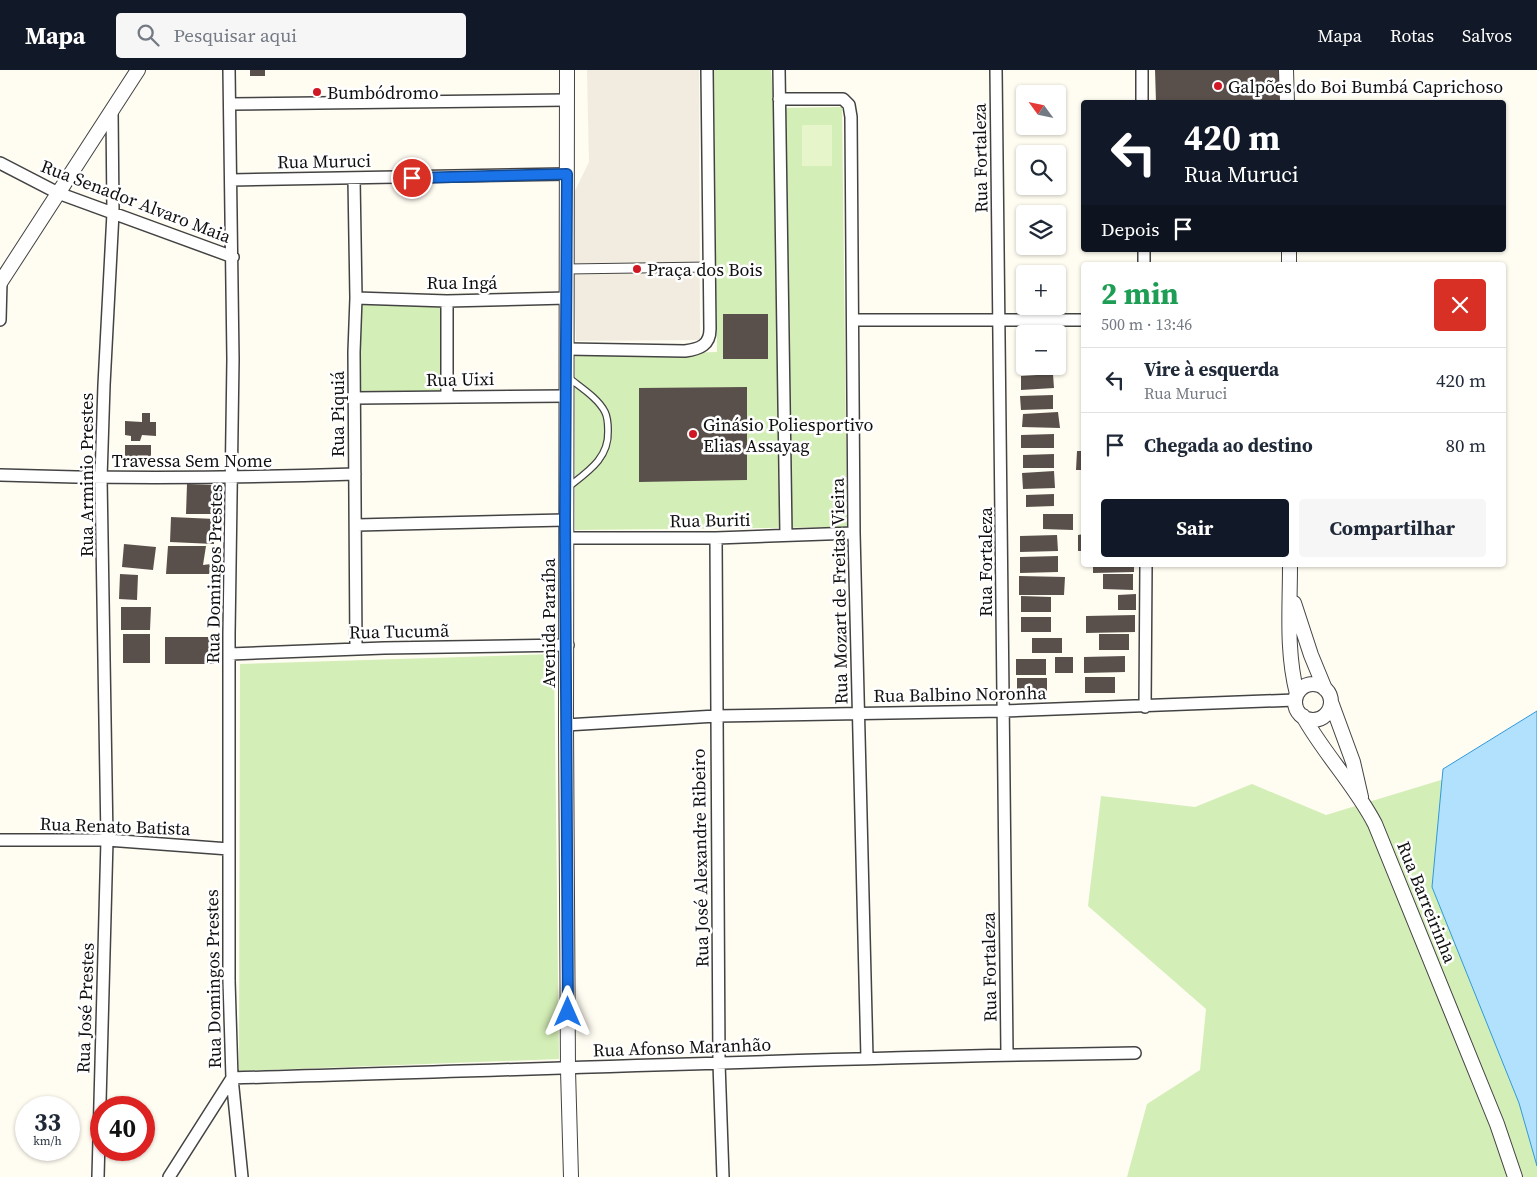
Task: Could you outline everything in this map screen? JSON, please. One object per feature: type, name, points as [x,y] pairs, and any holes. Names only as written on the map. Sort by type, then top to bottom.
[{"type":"street","points":[[0,320],[0,282],[138,70]]},
{"type":"street","name":"Rua Domingos Prestes","points":[[229,70],[233,257],[229,848],[232,1078],[242,1177]]},
{"type":"street","name":"Avenida Paraíba","points":[[567,70],[565,520],[568,645],[566,724],[568,1070],[571,1177]]},
{"type":"street","points":[[567,349],[670,351],[700,348],[706,343],[710,335],[707,70]]},
{"type":"street","points":[[779,70],[786,535]]},
{"type":"street","name":"Rua Fortaleza","points":[[996,70],[1007,1054]]},
{"type":"street","points":[[1142,70],[1142,100]]},
{"type":"street","points":[[1286,70],[1287,100]]},
{"type":"street","name":"Rua Mozart de Freitas Vieira","points":[[780,99],[840,98],[849,106],[851,123],[854,533],[868,1058]]},
{"type":"street","points":[[231,104],[566,100]]},
{"type":"street","name":"Rua Arminio Prestes","points":[[107,840],[101,478],[112,213],[112,110]]},
{"type":"street","name":"Rua Senador Alvaro Maia","points":[[0,163],[58,192],[233,257]]},
{"type":"street","name":"Rua Muruci","points":[[232,180],[567,174]]},
{"type":"street","name":"Rua Piquiá","points":[[354,179],[356,298],[355,474],[357,525],[356,649]]},
{"type":"street","points":[[567,269],[708,267]]},
{"type":"street","name":"Rua Ingá","points":[[356,298],[446,301],[567,298]]},
{"type":"street","points":[[446,301],[447,397]]},
{"type":"street","points":[[853,320],[1081,320]]},
{"type":"street","name":"Rua Uixi","points":[[355,398],[566,396]]},
{"type":"street","name":"Travessa Sem Nome","points":[[0,475],[101,478],[232,478],[355,474]]},
{"type":"street","points":[[357,525],[565,520]]},
{"type":"street","name":"Rua Buriti","points":[[566,538],[716,538],[854,533]]},
{"type":"street","name":"Rua José Alexandre Ribeiro","points":[[716,538],[719,1063],[723,1177]]},
{"type":"street","points":[[1145,707],[1146,567]]},
{"type":"street","name":"Rua Barreirinha","points":[[1290,567],[1290,658],[1296,706],[1329,759],[1361,798]]},
{"type":"street","name":"Rua Barreirinha","points":[[1290,591],[1311,655],[1326,689],[1351,757],[1361,798],[1412,911],[1515,1177]]},
{"type":"street","name":"Rua Tucumã","points":[[230,654],[356,649],[568,645]]},
{"type":"street","points":[[1296,697],[1301,688],[1313,684],[1326,689]]},
{"type":"street","name":"Rua Balbino Noronha","points":[[566,724],[716,716],[1145,707],[1296,697]]},
{"type":"street","points":[[1303,716],[1310,719],[1324,716],[1331,702]]},
{"type":"street","name":"Rua Renato Batista","points":[[0,840],[107,840],[229,848]]},
{"type":"street","name":"Rua José Prestes","points":[[98,1177],[107,840]]},
{"type":"street","name":"Rua Afonso Maranhão","points":[[232,1078],[568,1070],[1007,1054],[1135,1053]]},
{"type":"street","points":[[169,1177],[232,1078]]},
{"type":"lane","points":[[566,375],[602,408],[607,419],[608,435],[606,450],[600,460],[566,489]]},
{"type":"green space","points":[[714,70],[771,70],[774,108],[842,107],[847,527],[575,530],[575,356],[717,352]]},
{"type":"green space","points":[[802,125],[832,125],[832,166],[802,166]]},
{"type":"green space","points":[[360,305],[441,306],[444,395],[359,394]]},
{"type":"green space","points":[[554,654],[559,1059],[239,1071],[240,664]]},
{"type":"green space","points":[[1537,726],[1537,1177],[1127,1177],[1147,1104],[1200,1070],[1206,1009],[1088,906],[1101,796],[1195,807],[1252,784],[1326,815],[1464,773]]},
{"type":"shaded area","name":"Praça dos Bois","points":[[587,70],[699,70],[700,340],[576,341],[572,197],[589,162]]},
{"type":"water","points":[[1537,711],[1537,1166],[1519,1103],[1432,887],[1443,769]]},
{"type":"building","points":[[250,70],[265,70],[265,76],[250,76]]},
{"type":"building","name":"Galpões do Boi Bumbá Caprichoso","points":[[1155,70],[1281,70],[1281,100],[1156,100]]},
{"type":"building","points":[[723,314],[768,314],[768,359],[723,359]]},
{"type":"building","points":[[1053,375],[1054,388],[1021,390],[1021,376]]},
{"type":"building","name":"Ginásio Poliesportivo Elias Assayag","points":[[747,387],[747,480],[639,482],[639,388]]},
{"type":"building","points":[[1053,395],[1053,409],[1021,410],[1020,396]]},
{"type":"building","points":[[1058,412],[1060,428],[1022,427],[1023,414]]},
{"type":"building","points":[[142,413],[150,413],[150,422],[156,422],[156,436],[142,435],[140,441],[131,441],[131,436],[125,435],[125,421],[142,422]]},
{"type":"building","points":[[1054,434],[1054,448],[1021,448],[1021,435]]},
{"type":"building","points":[[125,445],[151,445],[151,466],[125,466]]},
{"type":"building","points":[[1077,451],[1081,451],[1081,470],[1076,470]]},
{"type":"building","points":[[1054,454],[1054,468],[1023,468],[1023,455]]},
{"type":"building","points":[[1054,471],[1055,488],[1023,489],[1022,473]]},
{"type":"building","points":[[187,484],[216,485],[216,514],[186,514]]},
{"type":"building","points":[[1054,494],[1054,506],[1026,507],[1026,495]]},
{"type":"building","points":[[1043,514],[1073,514],[1073,530],[1043,529]]},
{"type":"building","points":[[171,517],[215,519],[214,544],[170,542]]},
{"type":"building","points":[[1081,534],[1081,551],[1078,551],[1078,535]]},
{"type":"building","points":[[1057,535],[1058,551],[1020,552],[1020,536]]},
{"type":"building","points":[[124,544],[156,547],[153,570],[122,567]]},
{"type":"building","points":[[168,546],[206,546],[203,565],[211,564],[209,574],[166,574]]},
{"type":"building","points":[[1058,556],[1058,572],[1020,573],[1020,557]]},
{"type":"building","points":[[1093,567],[1134,567],[1134,572],[1093,573]]},
{"type":"building","points":[[120,574],[138,575],[137,600],[119,599]]},
{"type":"building","points":[[1103,574],[1133,574],[1133,590],[1103,589]]},
{"type":"building","points":[[1019,576],[1065,577],[1064,595],[1019,595]]},
{"type":"building","points":[[1136,594],[1136,610],[1118,610],[1118,595]]},
{"type":"building","points":[[1021,596],[1051,597],[1051,612],[1021,612]]},
{"type":"building","points":[[121,607],[151,607],[150,630],[121,630]]},
{"type":"building","points":[[1135,615],[1135,632],[1086,633],[1086,616]]},
{"type":"building","points":[[1021,617],[1051,617],[1051,632],[1021,632]]},
{"type":"building","points":[[123,634],[150,634],[150,663],[123,663]]},
{"type":"building","points":[[1099,634],[1129,634],[1129,650],[1099,650]]},
{"type":"building","points":[[165,637],[214,637],[214,664],[165,664]]},
{"type":"building","points":[[1032,638],[1062,638],[1062,653],[1032,653]]},
{"type":"building","points":[[1125,656],[1125,672],[1084,673],[1084,657]]},
{"type":"building","points":[[1055,657],[1073,657],[1073,673],[1055,673]]},
{"type":"building","points":[[1016,659],[1046,659],[1046,675],[1016,675]]},
{"type":"building","points":[[1085,677],[1115,677],[1115,693],[1085,693]]},
{"type":"building","points":[[1017,678],[1047,678],[1047,694],[1017,694]]},
{"type":"place","name":"Galpões do Boi Bumbá Caprichoso","points":[[1218,86]]},
{"type":"place","name":"Bumbódromo","points":[[317,92]]},
{"type":"place","name":"Praça dos Bois","points":[[637,269]]},
{"type":"place","name":"Ginásio Poliesportivo Elias Assayag","points":[[693,434]]},
{"type":"route","points":[[412,178],[567,174],[565,520],[568,645],[566,724],[568,1012]]}]
